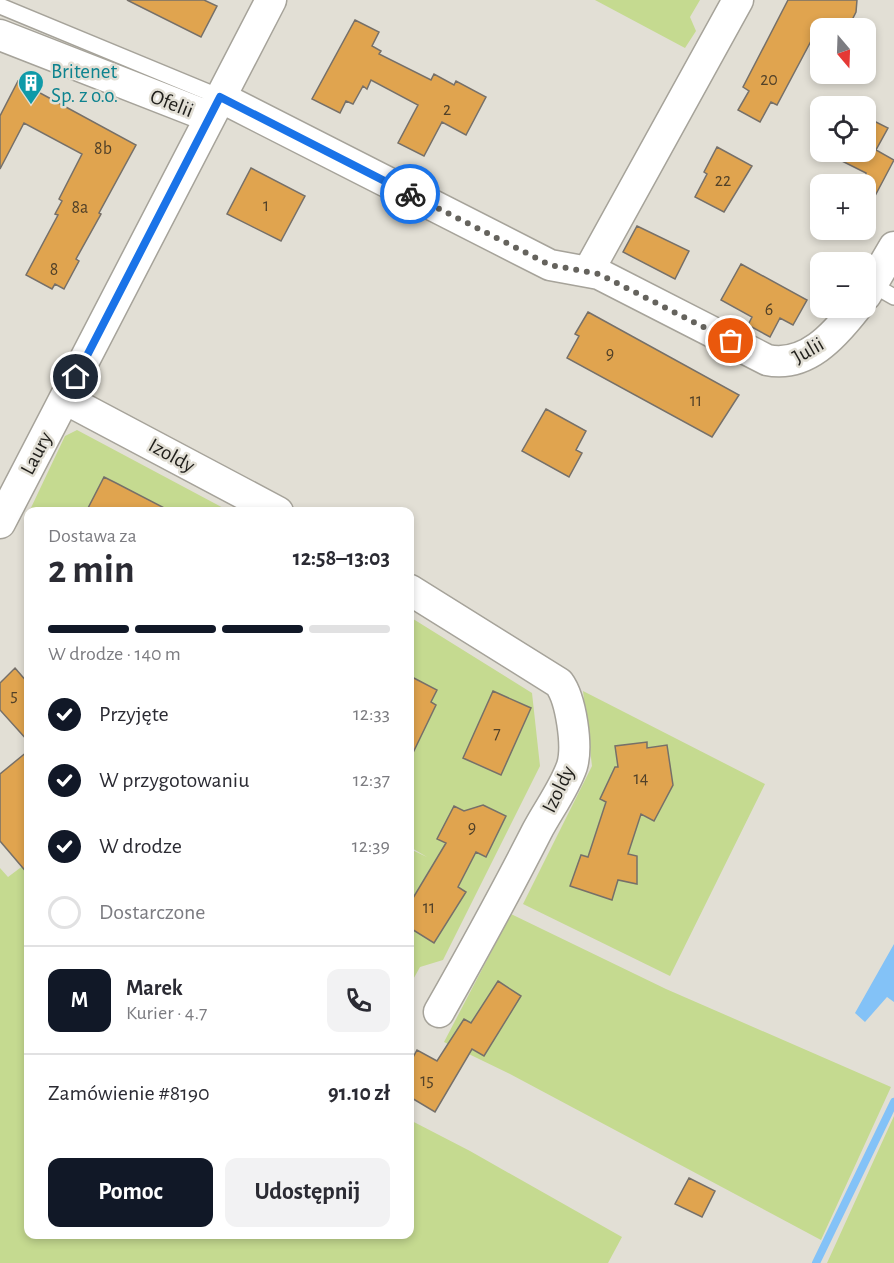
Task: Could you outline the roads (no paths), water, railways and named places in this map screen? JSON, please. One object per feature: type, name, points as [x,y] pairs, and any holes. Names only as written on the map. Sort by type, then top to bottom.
[{"type":"street","name":"Laury","points":[[0,523],[271,0]]},
{"type":"street","points":[[589,270],[738,0]]},
{"type":"street","name":"Ofelii","points":[[0,35],[215,107]]},
{"type":"street","name":"Julii","points":[[215,107],[550,265],[589,270],[767,360],[783,364],[801,358],[826,342],[850,318]]},
{"type":"street","name":"Julii","points":[[876,287],[894,247]]},
{"type":"street","name":"Izoldy","points":[[65,399],[270,507]]},
{"type":"street","name":"Izoldy","points":[[414,592],[559,683],[566,692],[574,751],[572,766],[501,903],[439,1012]]},
{"type":"lane","points":[[0,6],[215,107]]},
{"type":"water","points":[[894,944],[894,1002],[887,997],[865,1022],[855,1013]]},
{"type":"waterway","points":[[816,1263],[894,1102]]},
{"type":"place","name":"Britenet Sp. z o.o.","points":[[31,106]]}]
